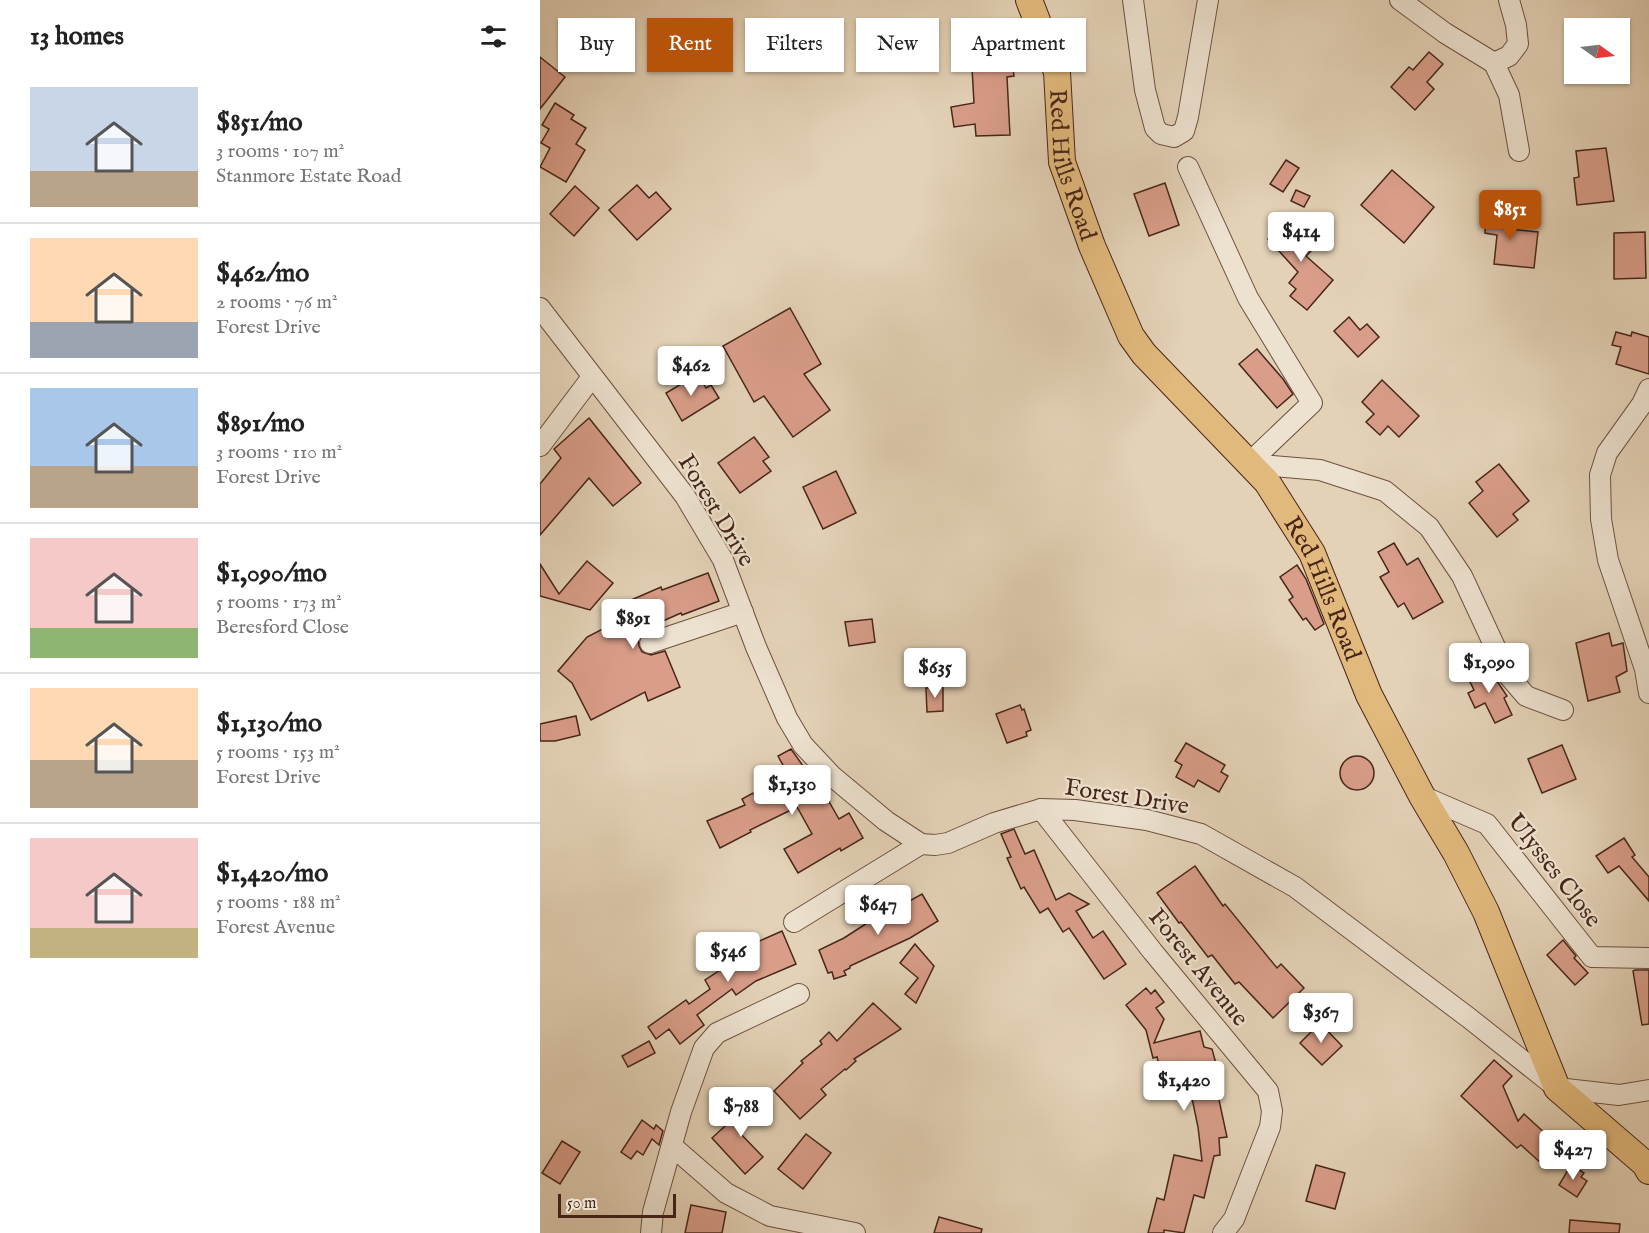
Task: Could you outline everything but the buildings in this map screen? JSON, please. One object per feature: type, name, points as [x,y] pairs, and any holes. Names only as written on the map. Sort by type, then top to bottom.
[{"type":"main road","name":"Red Hills Road","points":[[1029,0],[1057,72],[1062,162],[1092,246],[1131,336],[1144,354],[1267,482],[1312,553],[1369,695],[1486,912],[1557,1088],[1645,1164],[1649,1171]]},
{"type":"street","points":[[1132,0],[1145,90],[1155,128],[1161,135],[1174,137],[1184,131],[1188,117],[1208,0]]},
{"type":"street","points":[[1400,0],[1445,33],[1494,63],[1509,95],[1519,151]]},
{"type":"street","points":[[1494,63],[1509,56],[1518,44],[1516,25],[1509,0]]},
{"type":"street","points":[[1188,167],[1248,298],[1312,403],[1248,464]]},
{"type":"street","name":"Forest Drive","points":[[540,308],[685,496],[723,560],[787,718],[803,745],[832,776],[886,821],[921,844],[935,845],[948,843],[994,823],[1041,809],[1075,810],[1147,820],[1201,834],[1295,886],[1557,1088]]},
{"type":"street","points":[[540,446],[592,377]]},
{"type":"street","points":[[1649,389],[1607,453],[1600,476],[1601,519],[1608,560],[1645,669],[1649,693]]},
{"type":"street","points":[[1248,464],[1320,470],[1385,491],[1429,527],[1436,537],[1462,576],[1508,675],[1526,696],[1563,710]]},
{"type":"street","points":[[650,643],[743,612]]},
{"type":"street","name":"Ulysses Close","points":[[1422,796],[1487,824],[1592,957],[1649,958]]},
{"type":"street","name":"Forest Avenue","points":[[1041,809],[1153,952],[1268,1091],[1272,1111],[1270,1127],[1234,1219],[1223,1233]]},
{"type":"street","points":[[794,922],[921,844]]},
{"type":"street","points":[[651,1233],[652,1212],[681,1112],[704,1048],[717,1033],[799,994]]},
{"type":"street","points":[[1557,1088],[1619,1095],[1649,1090]]},
{"type":"street","points":[[672,1146],[726,1193],[770,1216],[855,1233]]}]
